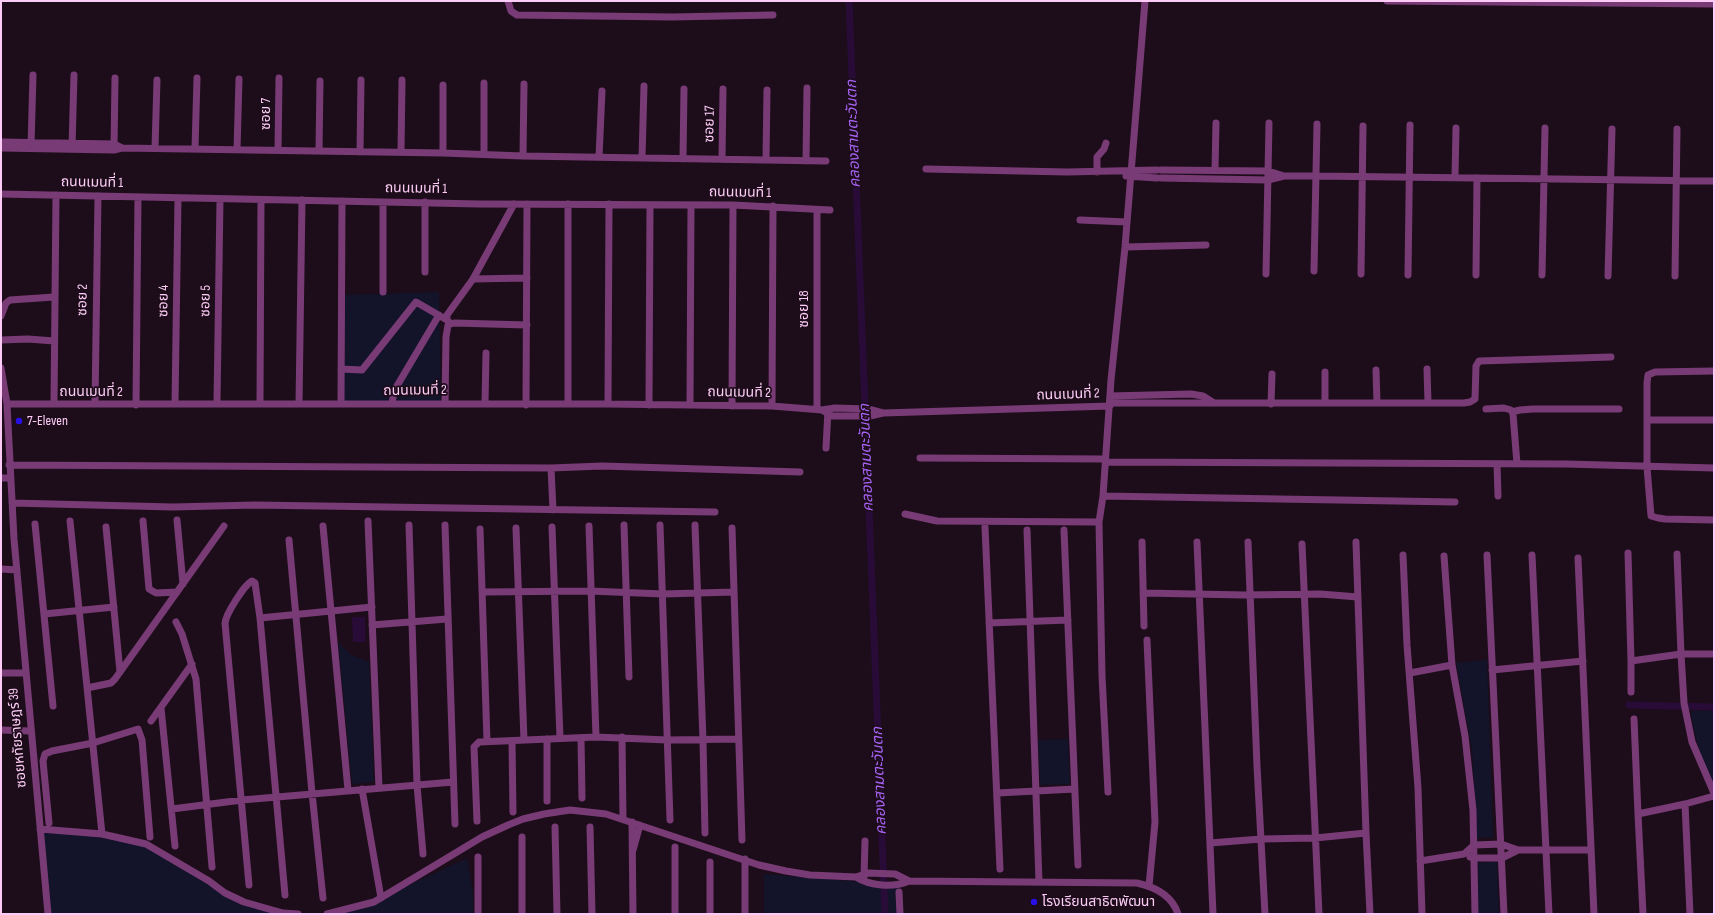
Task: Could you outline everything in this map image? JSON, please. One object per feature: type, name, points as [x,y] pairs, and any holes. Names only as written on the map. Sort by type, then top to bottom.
[{"type":"street","points":[[508,1],[511,11],[517,16],[672,17],[773,15]]},
{"type":"street","points":[[1108,792],[1102,676],[1099,522],[1103,496],[1111,380],[1125,248],[1144,1]]},
{"type":"street","points":[[1387,1],[1714,4]]},
{"type":"street","points":[[32,146],[33,75]]},
{"type":"street","points":[[72,147],[74,75]]},
{"type":"street","points":[[114,147],[115,78]]},
{"type":"street","points":[[195,149],[197,78]]},
{"type":"street","name":"ซอย 7","points":[[278,150],[279,78]]},
{"type":"street","points":[[237,150],[239,79]]},
{"type":"street","points":[[155,148],[157,80]]},
{"type":"street","points":[[360,152],[361,80]]},
{"type":"street","points":[[401,152],[402,80]]},
{"type":"street","points":[[319,151],[320,81]]},
{"type":"street","points":[[484,83],[484,154]]},
{"type":"street","points":[[523,156],[524,84]]},
{"type":"street","points":[[443,85],[443,153]]},
{"type":"street","points":[[642,158],[644,86]]},
{"type":"street","points":[[806,161],[807,88]]},
{"type":"street","name":"ซอย 17","points":[[722,159],[723,89]]},
{"type":"street","points":[[683,159],[684,90]]},
{"type":"street","points":[[766,160],[767,90]]},
{"type":"street","points":[[599,158],[602,91]]},
{"type":"street","points":[[1215,170],[1216,123]]},
{"type":"street","points":[[1266,274],[1269,123]]},
{"type":"street","points":[[1314,271],[1317,124]]},
{"type":"street","points":[[1408,275],[1410,125]]},
{"type":"street","points":[[1361,274],[1363,126]]},
{"type":"street","points":[[1455,177],[1456,128]]},
{"type":"street","points":[[1542,275],[1545,128]]},
{"type":"street","points":[[1608,276],[1612,129]]},
{"type":"street","points":[[1676,276],[1677,129]]},
{"type":"street","points":[[1,142],[32,146]]},
{"type":"street","points":[[1097,172],[1097,157],[1104,149],[1106,144]]},
{"type":"street","points":[[1,148],[32,146],[114,147],[401,152],[599,158],[826,161]]},
{"type":"street","points":[[926,169],[1115,172],[1159,178],[1268,180],[1284,176],[1316,176],[1714,181]]},
{"type":"street","points":[[1131,173],[1159,170],[1268,171],[1284,176]]},
{"type":"street","points":[[1476,275],[1477,178]]},
{"type":"street","name":"ถนนเมนที่ 1","points":[[1,194],[514,204],[733,205],[830,210]]},
{"type":"street","points":[[54,404],[56,195]]},
{"type":"street","name":"ซอย 2","points":[[95,404],[98,196]]},
{"type":"street","points":[[136,405],[138,197]]},
{"type":"street","name":"ซอย 4","points":[[175,404],[178,198]]},
{"type":"street","name":"ซอย 5","points":[[217,403],[220,199]]},
{"type":"street","points":[[260,403],[261,200]]},
{"type":"street","points":[[299,404],[302,200]]},
{"type":"street","points":[[341,404],[342,201]]},
{"type":"street","points":[[383,202],[383,292]]},
{"type":"street","points":[[425,202],[425,272]]},
{"type":"street","points":[[445,403],[446,327],[449,322],[447,315],[473,279],[514,204]]},
{"type":"street","points":[[526,405],[527,204]]},
{"type":"street","points":[[568,204],[568,404]]},
{"type":"street","points":[[608,404],[609,204]]},
{"type":"street","points":[[649,405],[650,205]]},
{"type":"street","points":[[690,405],[691,205]]},
{"type":"street","points":[[732,406],[733,205]]},
{"type":"street","points":[[772,406],[773,206]]},
{"type":"street","name":"ซอย 18","points":[[817,210],[826,448]]},
{"type":"street","points":[[1080,220],[1127,222]]},
{"type":"street","points":[[1125,248],[1206,245]]},
{"type":"street","points":[[473,279],[526,278]]},
{"type":"street","points":[[1,316],[6,303],[10,300],[54,297]]},
{"type":"street","points":[[341,369],[362,370],[416,302],[449,322],[527,325]]},
{"type":"street","points":[[392,404],[394,391],[439,315]]},
{"type":"street","points":[[1,340],[28,339],[54,341]]},
{"type":"street","points":[[485,403],[486,353]]},
{"type":"street","points":[[1272,374],[1271,404],[1464,403],[1476,399],[1476,366],[1479,361],[1611,357]]},
{"type":"street","name":"ซอยหทัยราษฎร์ 39","points":[[1,368],[7,404],[4,414],[30,731],[48,914]]},
{"type":"street","points":[[1427,369],[1428,403]]},
{"type":"street","points":[[1376,370],[1377,403]]},
{"type":"street","points":[[1714,371],[1655,372],[1648,375],[1647,383],[1647,467],[1651,516],[1665,519],[1714,520]]},
{"type":"street","points":[[1325,372],[1325,403]]},
{"type":"street","name":"ถนนเมนที่ 2","points":[[7,404],[136,405],[217,403],[485,403],[526,405],[608,404],[772,406],[824,410],[832,416],[853,412],[883,413],[1110,402],[1191,394],[1203,396],[1216,404],[1271,404]]},
{"type":"street","points":[[1486,409],[1504,408],[1512,412],[1533,409],[1619,409]]},
{"type":"street","points":[[1512,412],[1517,464]]},
{"type":"street","points":[[1648,420],[1714,420]]},
{"type":"street","points":[[920,458],[1517,464],[1714,468]]},
{"type":"street","points":[[1497,464],[1498,496]]},
{"type":"street","points":[[9,465],[551,468],[610,466],[800,472]]},
{"type":"street","points":[[551,468],[553,510]]},
{"type":"street","points":[[1,478],[10,478]]},
{"type":"street","points":[[1103,496],[1455,502]]},
{"type":"street","points":[[12,503],[173,507],[255,505],[715,512]]},
{"type":"street","points":[[905,514],[937,521],[1099,522]]},
{"type":"street","points":[[177,520],[183,584]]},
{"type":"street","points":[[70,521],[102,834]]},
{"type":"street","points":[[143,521],[149,589],[156,593],[177,592]]},
{"type":"street","points":[[368,521],[379,788]]},
{"type":"street","points":[[34,524],[53,706]]},
{"type":"street","points":[[409,525],[417,785],[423,854]]},
{"type":"street","points":[[445,525],[455,824]]},
{"type":"street","points":[[624,525],[629,677]]},
{"type":"street","points":[[660,525],[670,820]]},
{"type":"street","points":[[696,525],[705,833]]},
{"type":"street","points":[[87,688],[111,683],[224,526]]},
{"type":"street","points":[[323,526],[348,790]]},
{"type":"street","points":[[589,526],[596,737]]},
{"type":"street","points":[[106,527],[120,672]]},
{"type":"street","points":[[552,527],[560,738]]},
{"type":"street","points":[[985,527],[1000,869]]},
{"type":"street","points":[[516,528],[524,740]]},
{"type":"street","points":[[732,528],[742,840]]},
{"type":"street","points":[[480,529],[487,741]]},
{"type":"street","points":[[1027,530],[1039,882]]},
{"type":"street","points":[[1064,530],[1078,865]]},
{"type":"street","points":[[289,540],[323,898]]},
{"type":"street","points":[[1142,542],[1144,626]]},
{"type":"street","points":[[1197,542],[1198,594],[1213,914]]},
{"type":"street","points":[[1248,542],[1265,914]]},
{"type":"street","points":[[1356,542],[1370,914]]},
{"type":"street","points":[[1302,544],[1319,914]]},
{"type":"street","points":[[1628,553],[1631,692]]},
{"type":"street","points":[[1638,814],[1684,804],[1714,794],[1692,742],[1684,703],[1677,554]]},
{"type":"street","points":[[1403,555],[1418,788],[1422,914]]},
{"type":"street","points":[[1487,555],[1504,914]]},
{"type":"street","points":[[1532,555],[1549,914]]},
{"type":"street","points":[[1444,556],[1452,665],[1468,760],[1473,810],[1475,914]]},
{"type":"street","points":[[1578,558],[1594,914]]},
{"type":"street","points":[[1,569],[17,570]]},
{"type":"street","points":[[249,885],[225,623],[226,617],[247,584],[252,581],[256,583],[260,618],[285,895]]},
{"type":"street","points":[[483,592],[590,591],[663,594],[734,592]]},
{"type":"street","points":[[1143,593],[1250,595],[1304,594],[1358,597]]},
{"type":"street","points":[[44,614],[114,607]]},
{"type":"street","points":[[260,618],[372,607]]},
{"type":"street","points":[[372,625],[447,619]]},
{"type":"street","points":[[989,623],[1068,620]]},
{"type":"street","points":[[176,622],[182,634],[192,664],[197,687],[212,867]]},
{"type":"street","points":[[1147,640],[1155,822],[1149,886]]},
{"type":"street","points":[[1631,661],[1681,654],[1714,654]]},
{"type":"street","points":[[1492,670],[1583,661]]},
{"type":"street","points":[[151,721],[162,708],[192,664]]},
{"type":"street","points":[[1410,673],[1452,665]]},
{"type":"street","points":[[1,672],[25,673]]},
{"type":"street","points":[[162,708],[175,846]]},
{"type":"street","points":[[1634,719],[1643,914]]},
{"type":"street","points":[[49,823],[43,757],[45,754],[52,751],[92,743],[138,729],[142,740],[150,837]]},
{"type":"street","points":[[1,730],[30,731]]},
{"type":"street","points":[[477,820],[474,747],[479,742],[596,737],[667,740],[738,739]]},
{"type":"street","points":[[622,737],[622,819]]},
{"type":"street","points":[[581,738],[582,798]]},
{"type":"street","points":[[547,739],[547,801]]},
{"type":"street","points":[[512,741],[513,812]]},
{"type":"street","points":[[172,809],[312,793],[453,782]]},
{"type":"street","points":[[362,789],[381,898]]},
{"type":"street","points":[[996,793],[1075,789]]},
{"type":"street","points":[[1684,804],[1690,914]]},
{"type":"street","points":[[327,914],[374,902],[482,837],[523,819],[570,810],[606,814],[759,864],[810,875],[866,878],[898,885],[909,881],[1137,883],[1149,886],[1162,892],[1169,898],[1178,914]]},
{"type":"street","points":[[632,822],[633,914]]},
{"type":"street","points":[[632,852],[637,841],[640,825]]},
{"type":"street","points":[[555,827],[556,914]]},
{"type":"street","points":[[590,827],[592,914]]},
{"type":"street","points":[[40,829],[102,834],[146,844],[209,881],[225,893],[244,902],[283,913],[298,914]]},
{"type":"street","points":[[1210,843],[1261,839],[1315,838],[1366,833]]},
{"type":"street","points":[[522,838],[522,914]]},
{"type":"street","points":[[865,841],[866,878]]},
{"type":"street","points":[[1464,854],[1474,845],[1501,844],[1518,850],[1591,850]]},
{"type":"street","points":[[675,847],[675,914]]},
{"type":"street","points":[[1420,861],[1464,854],[1474,858],[1502,858],[1518,850]]},
{"type":"street","points":[[478,857],[478,914]]},
{"type":"street","points":[[745,859],[745,914]]},
{"type":"street","points":[[710,862],[710,914]]},
{"type":"street","points":[[866,878],[895,874],[909,881]]},
{"type":"street","points":[[899,892],[900,914]]},
{"type":"shaded area","points":[[439,292],[441,404],[342,404],[341,295]]},
{"type":"shaded area","points":[[352,617],[365,617],[365,642],[353,642]]},
{"type":"shaded area","points":[[338,642],[351,655],[369,662],[374,782],[352,784]]},
{"type":"shaded area","points":[[1487,660],[1493,837],[1477,838],[1472,750],[1456,663]]},
{"type":"shaded area","points":[[1691,711],[1714,711],[1714,785],[1699,749]]},
{"type":"shaded area","points":[[1068,739],[1070,784],[1040,785],[1038,740]]},
{"type":"shaded area","points":[[40,829],[102,834],[146,844],[225,893],[298,914],[48,914]]},
{"type":"shaded area","points":[[467,858],[473,893],[473,914],[326,914],[381,898]]},
{"type":"shaded area","points":[[1497,862],[1499,914],[1478,914],[1478,863]]},
{"type":"shaded area","points":[[764,874],[898,885],[898,914],[764,914]]},
{"type":"waterway","name":"คลองสามตะวันตก","points":[[849,1],[885,914]]},
{"type":"waterway","points":[[1629,705],[1714,707]]},
{"type":"place","name":"7-Eleven","points":[[19,421]]},
{"type":"place","name":"โรงเรียนสาธิตพัฒนา","points":[[1034,902]]}]
